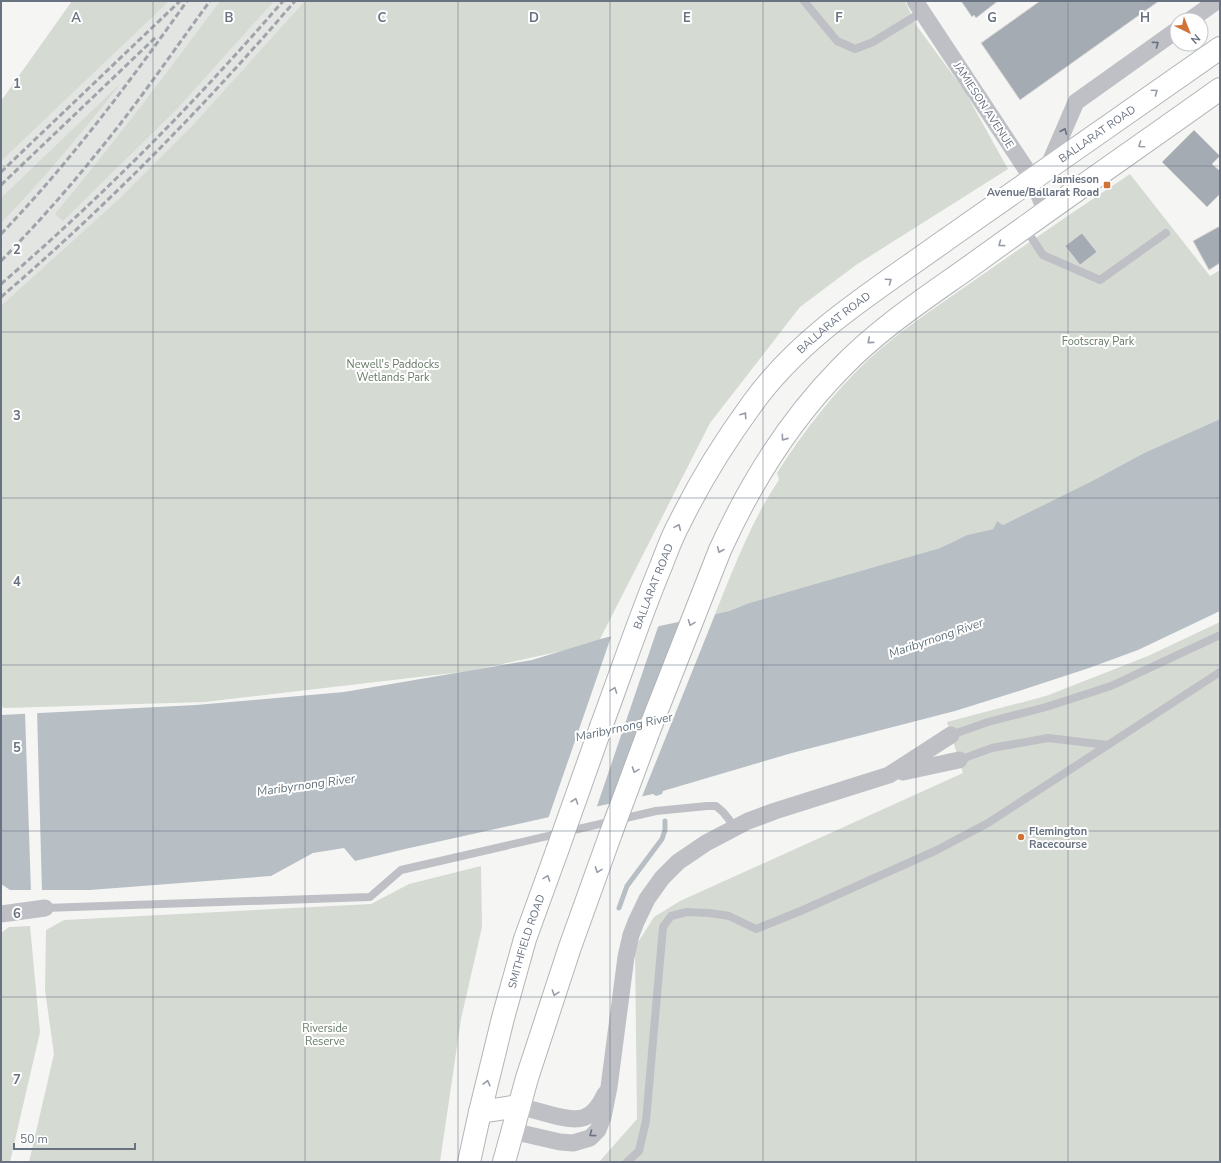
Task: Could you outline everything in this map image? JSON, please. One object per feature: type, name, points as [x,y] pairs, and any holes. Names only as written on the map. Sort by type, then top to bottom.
[{"type":"highway","name":"BALLARAT ROAD","points":[[601,727],[646,601],[679,523],[716,457],[752,404],[791,357],[813,337],[849,309],[1040,172],[1220,48]]},
{"type":"highway","points":[[504,1162],[527,1078],[570,947],[611,834],[648,733],[722,544],[751,487],[792,426],[815,396],[867,343],[901,316],[1024,227],[1220,89]]},
{"type":"highway","name":"SMITHFIELD ROAD","points":[[469,1162],[503,1018],[525,939],[601,727]]},
{"type":"highway","points":[[480,1112],[519,1106]]},
{"type":"highway","points":[[480,1112],[512,1131]]},
{"type":"street","points":[[1201,12],[1217,1]]},
{"type":"street","name":"JAMIESON AVENUE","points":[[919,7],[1040,172],[1046,212]]},
{"type":"street","points":[[1040,172],[1076,102],[1169,36]]},
{"type":"street","points":[[883,777],[901,768],[932,748],[944,738],[951,735]]},
{"type":"street","points":[[512,1131],[569,1143],[590,1138],[598,1130],[605,1110],[626,957],[631,935],[640,912],[656,886],[678,862],[695,849],[734,827],[776,810],[883,777],[959,760]]},
{"type":"street","points":[[1,914],[46,908]]},
{"type":"street","points":[[519,1106],[569,1119],[585,1117],[594,1110],[603,1098],[611,1072]]},
{"type":"lane","points":[[804,1],[837,41],[855,49],[873,42],[919,7]]},
{"type":"lane","points":[[1024,227],[1043,255],[1100,280],[1166,233]]},
{"type":"lane","points":[[951,735],[988,722],[1046,707],[1111,686],[1220,635]]},
{"type":"lane","points":[[627,1162],[639,1151],[646,1121],[663,926],[671,916],[687,912],[729,916],[756,929],[935,851],[988,822],[1220,672]]},
{"type":"lane","points":[[959,760],[992,748],[1048,738],[1107,745]]},
{"type":"lane","points":[[46,908],[370,897],[401,870],[656,811],[716,806],[723,812],[734,827]]},
{"type":"shaded area","points":[[101,1],[320,1],[1,336],[1,132]]},
{"type":"green space","points":[[72,1],[169,1],[1,161],[1,101]]},
{"type":"green space","points":[[220,1],[274,1],[177,109],[63,221],[55,214],[98,161]]},
{"type":"green space","name":"Newell's Paddocks Wetlands Park","points":[[305,1],[905,1],[916,25],[964,90],[1008,169],[856,265],[800,307],[710,423],[598,643],[470,671],[205,702],[1,707],[1,306],[119,199],[194,124]]},
{"type":"green space","points":[[121,83],[33,189],[1,223],[1,198]]},
{"type":"green space","name":"Footscray Park","points":[[1130,174],[1210,276],[1220,270],[1220,419],[1144,453],[1092,481],[1003,525],[997,521],[993,529],[967,535],[940,548],[715,614],[751,528],[779,480],[777,473],[808,428],[857,371],[870,358],[910,325]]},
{"type":"green space","name":"Flemington Racecourse","points":[[1220,622],[1220,1162],[597,1162],[600,1161],[637,1119],[635,947],[654,917],[680,901],[963,773],[947,722],[1046,696],[1148,656]]},
{"type":"green space","name":"Riverside Reserve","points":[[481,866],[482,927],[461,1019],[440,1162],[29,1162],[54,1054],[45,990],[46,930],[64,920],[371,904],[409,884]]},
{"type":"green space","points":[[30,926],[40,1032],[10,1162],[1,1162],[1,933],[9,927]]},
{"type":"water","name":"Maribyrnong River","points":[[1220,419],[1220,611],[1138,650],[1089,668],[955,711],[792,753],[663,791],[662,794],[656,796],[653,794],[355,861],[344,848],[313,853],[271,876],[90,890],[10,890],[1,884],[1,715],[196,705],[344,692],[532,660],[604,638],[729,611],[749,603],[940,548],[967,535],[993,529],[997,521],[1003,525],[1092,481],[1144,453]]},
{"type":"pier","points":[[716,612],[641,799],[611,805],[682,619]]},
{"type":"pier","points":[[659,624],[596,809],[548,819],[612,634]]},
{"type":"pier","points":[[37,711],[42,892],[31,892],[25,712]]},
{"type":"building","points":[[961,1],[998,1],[976,18],[974,15],[972,17]]},
{"type":"building","points":[[1040,1],[1159,1],[1020,100],[981,43]]},
{"type":"building","points":[[1194,130],[1220,156],[1212,164],[1220,171],[1220,194],[1207,207],[1162,162]]},
{"type":"building","points":[[1220,226],[1220,263],[1209,270],[1193,241]]},
{"type":"building","points":[[1082,233],[1097,252],[1080,265],[1065,246]]},
{"type":"waterway","points":[[619,908],[627,886],[662,839],[665,830],[665,821]]},
{"type":"railway","points":[[1,172],[180,1]]},
{"type":"railway","points":[[1,234],[75,150],[143,62],[187,1]]},
{"type":"railway","points":[[1,261],[59,198],[108,140],[210,1]]},
{"type":"railway","points":[[1,284],[39,251],[147,148],[216,76],[283,1]]},
{"type":"railway","points":[[1,297],[79,227],[154,155],[226,79],[295,1]]},
{"type":"railway","points":[[1,185],[157,36]]},
{"type":"place","name":"Jamieson Avenue/Ballarat Road","points":[[1107,185]]},
{"type":"place","name":"Flemington Racecourse","points":[[1021,837]]}]
